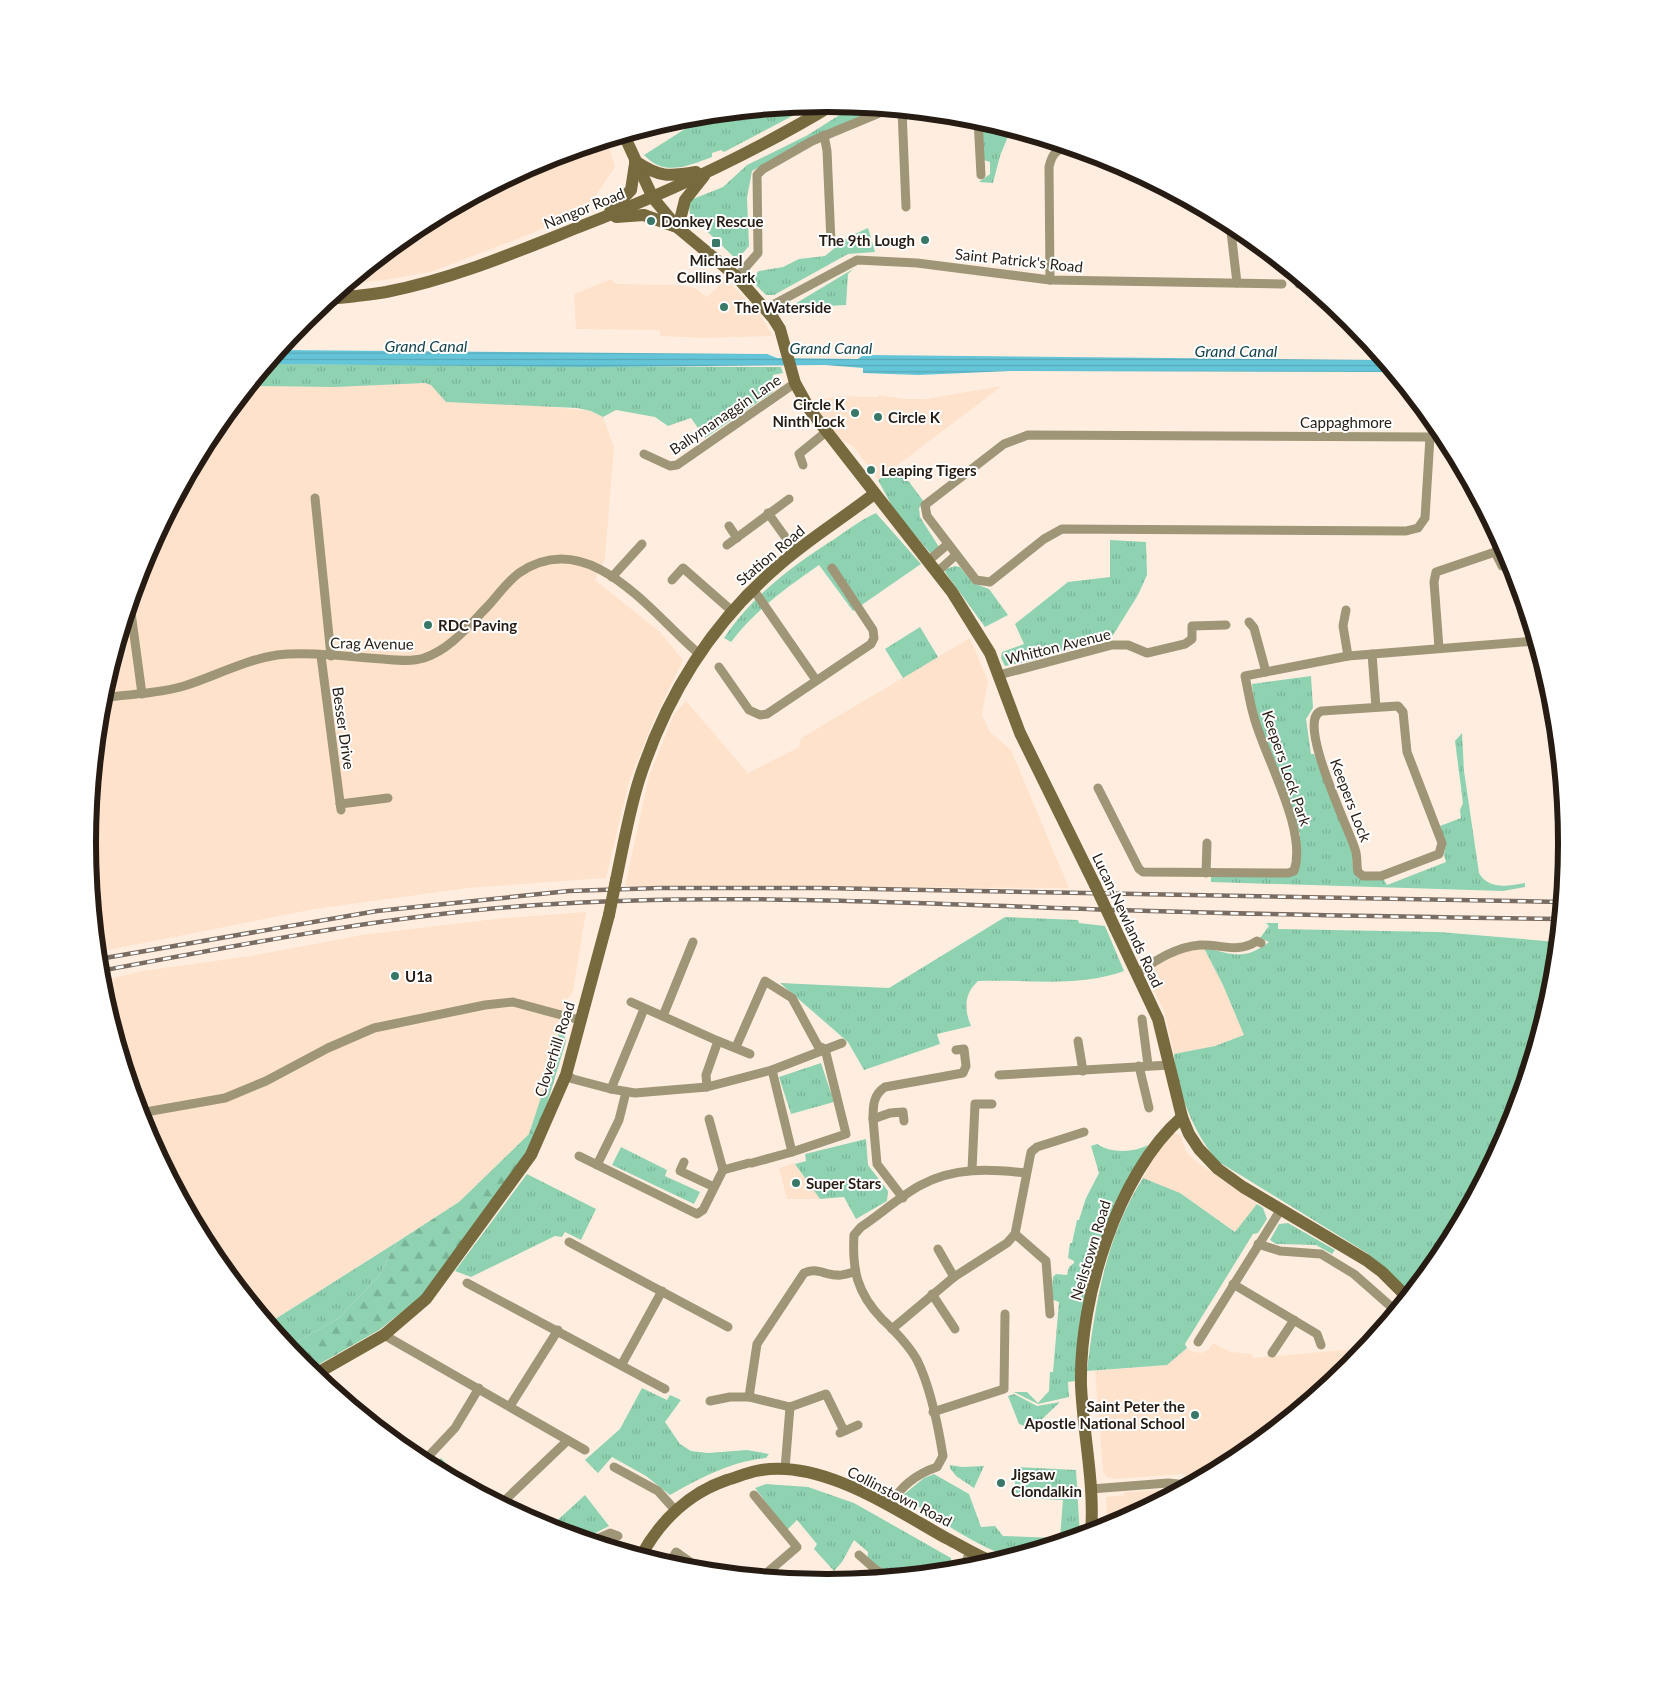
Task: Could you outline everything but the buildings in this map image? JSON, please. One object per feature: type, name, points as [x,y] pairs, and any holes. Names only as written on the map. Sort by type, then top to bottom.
[{"type":"street","name":"Nangor Road","points":[[340,298],[385,292],[424,283],[511,254],[653,198],[820,112]]},
{"type":"street","points":[[737,277],[758,253],[758,175],[763,169],[824,136],[878,113]]},
{"type":"street","points":[[902,116],[906,207]]},
{"type":"street","points":[[978,128],[981,175]]},
{"type":"street","points":[[824,136],[828,151],[831,242]]},
{"type":"street","points":[[626,141],[653,198],[678,228]]},
{"type":"street","points":[[1050,280],[1049,167],[1052,156],[1060,150]]},
{"type":"street","points":[[635,161],[651,171],[666,176],[711,169]]},
{"type":"street","points":[[604,217],[631,190],[635,161]]},
{"type":"street","points":[[678,228],[685,200],[696,184],[711,169]]},
{"type":"street","points":[[604,217],[644,215],[678,228]]},
{"type":"street","name":"Lucan-Newlands Road","points":[[678,228],[737,277],[767,308],[780,329],[795,383],[810,410],[952,592],[990,654],[1020,733],[1095,885],[1158,1020],[1182,1117],[1189,1134],[1209,1161],[1244,1187],[1366,1260],[1382,1272],[1403,1293]]},
{"type":"street","points":[[1231,233],[1237,283]]},
{"type":"street","name":"Saint Patrick's Road","points":[[767,308],[857,260],[917,263],[1050,280],[1282,284]]},
{"type":"street","name":"Ballymanaggin Lane","points":[[644,454],[670,466],[677,465],[795,383]]},
{"type":"street","points":[[803,464],[799,454],[826,432]]},
{"type":"street","name":"Cappaghmore","points":[[1028,435],[1430,437],[1425,518],[1418,528],[1406,531],[1062,530],[1044,539],[990,582],[976,580],[948,544],[927,516],[925,505],[1004,444],[1028,435]]},
{"type":"street","points":[[1430,437],[1436,437]]},
{"type":"street","name":"Station Road","points":[[698,653],[732,611],[753,589],[796,552],[874,494]]},
{"type":"street","points":[[315,498],[331,656]]},
{"type":"street","points":[[727,545],[789,499]]},
{"type":"street","points":[[768,514],[796,552]]},
{"type":"street","points":[[729,526],[737,538]]},
{"type":"street","points":[[612,577],[642,544]]},
{"type":"street","points":[[928,561],[948,544]]},
{"type":"street","points":[[1439,648],[1434,582],[1436,572],[1496,552],[1502,566]]},
{"type":"street","points":[[937,572],[956,555]]},
{"type":"street","name":"Crag Avenue","points":[[111,697],[142,694],[183,686],[256,660],[277,656],[331,656],[403,660],[424,658],[445,647],[461,634],[516,576],[537,563],[557,559],[577,560],[593,564],[612,577],[698,653]]},
{"type":"street","points":[[672,580],[683,568],[732,611]]},
{"type":"street","points":[[718,667],[749,710],[760,715],[766,714],[871,644],[874,638],[873,630],[832,568]]},
{"type":"street","points":[[753,589],[816,680]]},
{"type":"street","points":[[1346,610],[1344,626],[1348,656]]},
{"type":"street","points":[[132,618],[142,694]]},
{"type":"street","points":[[1249,622],[1254,628],[1266,672],[1348,656],[1530,641]]},
{"type":"street","name":"Whitton Avenue","points":[[999,675],[1112,645],[1128,645],[1147,653],[1185,644],[1192,639],[1192,626],[1226,625]]},
{"type":"street","name":"Cloverhill Road","points":[[321,1371],[384,1334],[426,1299],[531,1155],[566,1075],[609,915],[639,780],[662,720],[698,653]]},
{"type":"street","points":[[1372,654],[1376,707]]},
{"type":"street","name":"Besser Drive","points":[[321,656],[341,807],[388,798]]},
{"type":"street","name":"Keepers Lock Park","points":[[1098,788],[1139,869],[1143,872],[1288,873],[1294,871],[1296,836],[1254,718],[1245,676],[1266,672]]},
{"type":"street","name":"Keepers Lock","points":[[1398,706],[1403,712],[1406,752],[1442,843],[1442,849],[1439,854],[1382,876],[1373,877],[1363,876],[1358,872],[1356,850],[1316,746],[1313,719],[1319,711],[1376,707],[1398,706]]},
{"type":"street","points":[[1206,873],[1207,843]]},
{"type":"street","points":[[1136,974],[1174,951],[1200,945],[1246,948],[1257,941],[1260,943]]},
{"type":"street","points":[[663,1016],[693,942]]},
{"type":"street","points":[[736,1047],[765,981],[792,998],[818,1046],[825,1049]]},
{"type":"street","points":[[148,1112],[225,1098],[266,1081],[359,1033],[448,1012],[513,1002],[580,1020]]},
{"type":"street","points":[[631,1002],[750,1054]]},
{"type":"street","points":[[611,1089],[644,1008]]},
{"type":"street","points":[[1142,1019],[1143,1066],[1149,1108]]},
{"type":"street","points":[[708,1087],[706,1075],[718,1041]]},
{"type":"street","points":[[1078,1041],[1083,1071]]},
{"type":"street","points":[[566,1075],[573,1079],[626,1092],[708,1087],[772,1070],[842,1043]]},
{"type":"street","points":[[723,1170],[792,1152],[846,1134],[825,1049]]},
{"type":"street","points":[[903,1198],[877,1164],[873,1119],[874,1102],[877,1094],[885,1087],[963,1073],[966,1066],[964,1049],[956,1050]]},
{"type":"street","points":[[999,1075],[1170,1065]]},
{"type":"street","points":[[772,1070],[792,1152]]},
{"type":"street","points":[[597,1165],[619,1120],[626,1092]]},
{"type":"street","points":[[972,1170],[975,1104],[992,1104]]},
{"type":"street","points":[[873,1119],[890,1113],[903,1112],[904,1121]]},
{"type":"street","name":"Neilstown Road","points":[[1091,1525],[1091,1490],[1081,1384],[1086,1319],[1097,1273],[1122,1200],[1155,1146],[1182,1117]]},
{"type":"street","points":[[579,1156],[697,1214],[703,1210],[723,1170],[709,1119]]},
{"type":"street","points":[[892,1328],[954,1277],[1007,1243],[1015,1234],[1031,1152],[1037,1147],[1084,1132]]},
{"type":"street","points":[[684,1162],[680,1171],[714,1187]]},
{"type":"street","points":[[889,1506],[900,1489],[921,1472],[937,1466],[943,1456],[927,1385],[916,1359],[892,1328],[874,1310],[863,1293],[854,1272],[854,1235],[861,1227],[919,1186],[938,1177],[972,1170],[1026,1174]]},
{"type":"street","points":[[1198,1342],[1281,1209]]},
{"type":"street","points":[[1015,1234],[1046,1261],[1050,1314]]},
{"type":"street","points":[[569,1242],[728,1327]]},
{"type":"street","points":[[1258,1244],[1280,1251],[1321,1254],[1354,1274],[1392,1307]]},
{"type":"street","points":[[938,1249],[954,1277]]},
{"type":"street","points":[[749,1397],[757,1344],[804,1273],[810,1270],[838,1276],[854,1272]]},
{"type":"street","points":[[467,1284],[558,1330],[665,1389]]},
{"type":"street","points":[[1233,1284],[1316,1334],[1321,1345]]},
{"type":"street","points":[[622,1364],[662,1291]]},
{"type":"street","points":[[932,1294],[955,1329]]},
{"type":"street","points":[[933,1412],[1004,1389],[1005,1314]]},
{"type":"street","points":[[1272,1353],[1294,1320]]},
{"type":"street","points":[[510,1406],[558,1330]]},
{"type":"street","points":[[384,1334],[585,1450]]},
{"type":"street","points":[[429,1456],[455,1428],[479,1388]]},
{"type":"street","points":[[710,1401],[730,1397],[749,1397],[790,1407],[826,1394],[841,1433],[858,1425]]},
{"type":"street","points":[[785,1469],[790,1407]]},
{"type":"street","points":[[506,1500],[567,1441]]},
{"type":"street","points":[[614,1467],[658,1491],[675,1510]]},
{"type":"street","name":"Collinstown Road","points":[[645,1551],[660,1527],[675,1510],[715,1484],[757,1471],[785,1469],[812,1473],[834,1480],[889,1506],[983,1557]]},
{"type":"street","points":[[1091,1490],[1168,1483],[1178,1484]]},
{"type":"street","points":[[754,1495],[797,1547],[767,1572]]},
{"type":"street","points":[[600,1537],[610,1533],[618,1536]]},
{"type":"street","points":[[966,1561],[970,1551]]},
{"type":"street","points":[[673,1557],[676,1552],[688,1560]]},
{"type":"street","points":[[859,1554],[880,1572]]},
{"type":"shaded area","points":[[609,146],[615,167],[587,208],[533,233],[431,272],[357,283],[421,235],[504,187],[548,167]]},
{"type":"shaded area","points":[[611,279],[616,284],[680,285],[695,288],[707,297],[726,279],[758,311],[773,336],[705,338],[660,336],[660,330],[576,329],[574,294]]},
{"type":"shaded area","points":[[425,383],[522,404],[591,411],[603,417],[614,447],[605,559],[595,580],[660,632],[683,660],[654,720],[629,782],[606,878],[468,888],[315,909],[105,951],[98,891],[96,843],[98,795],[103,748],[110,700],[121,654],[135,608],[152,563],[194,477],[219,437],[257,386],[335,387]]},
{"type":"shaded area","points":[[1002,386],[878,480],[854,447],[839,438],[811,400],[840,396],[879,397],[878,395],[906,399],[925,399]]},
{"type":"shaded area","points":[[970,638],[988,681],[982,715],[990,732],[1011,750],[1069,888],[625,886],[649,776],[674,714],[686,701],[748,773],[799,747],[801,738]]},
{"type":"shaded area","points":[[586,912],[573,991],[565,1002],[556,1051],[529,1134],[459,1202],[274,1320],[247,1288],[219,1249],[194,1209],[172,1166],[152,1123],[135,1078],[121,1032],[109,979],[142,971],[250,956],[368,934],[504,918]]},
{"type":"shaded area","points":[[1204,948],[1223,985],[1244,1035],[1215,1046],[1174,1054],[1164,1011],[1146,975],[1148,970],[1181,952]]},
{"type":"shaded area","points":[[1174,1132],[1181,1136],[1186,1152],[1197,1162],[1257,1204],[1236,1232],[1180,1193],[1143,1178],[1159,1148]]},
{"type":"shaded area","name":"Super Stars","points":[[794,1163],[820,1199],[787,1199],[779,1168]]},
{"type":"shaded area","name":"Saint Peter the Apostle National School","points":[[1213,1343],[1231,1352],[1252,1354],[1253,1358],[1355,1349],[1310,1393],[1273,1423],[1234,1451],[1185,1480],[1184,1474],[1114,1479],[1107,1477],[1103,1471],[1095,1371],[1167,1365],[1187,1348],[1193,1352],[1201,1353],[1208,1350]]},
{"type":"shaded area","points":[[1166,1491],[1107,1519],[1106,1497],[1124,1495],[1124,1492]]},
{"type":"green space","points":[[844,112],[878,113],[823,133],[752,171],[747,198],[749,246],[737,260],[690,215],[689,204],[693,199],[723,187],[747,165],[806,136]]},
{"type":"green space","points":[[799,113],[724,152],[721,150],[712,153],[712,157],[694,164],[668,168],[652,162],[644,155],[691,125],[732,118]]},
{"type":"green space","points":[[982,129],[1009,135],[1000,156],[993,183],[979,182],[990,174],[990,162],[984,160]]},
{"type":"green space","points":[[868,228],[875,252],[848,254],[774,295],[766,295],[754,283],[759,271],[783,267],[799,259],[825,256],[848,237]]},
{"type":"green space","points":[[853,269],[848,274],[846,305],[788,308]]},
{"type":"green space","points":[[275,364],[781,367],[783,373],[773,375],[773,392],[705,438],[691,418],[668,426],[655,417],[616,410],[603,417],[591,411],[577,408],[446,402],[431,385],[425,383],[335,387],[257,386]]},
{"type":"green space","points":[[898,467],[924,502],[919,508],[920,517],[939,547],[931,554],[894,510],[878,480]]},
{"type":"green space","points":[[876,513],[921,564],[853,611],[819,565],[783,591],[761,610],[740,630],[731,642],[724,638],[748,608],[789,570],[861,521]]},
{"type":"green space","points":[[1110,540],[1146,542],[1147,575],[1138,595],[1113,635],[1031,661],[1005,666],[1001,658],[1002,652],[1024,644],[1015,624],[1068,582],[1110,577]]},
{"type":"green space","points":[[955,566],[960,567],[973,583],[989,589],[1008,615],[985,627],[945,572],[946,569]]},
{"type":"green space","points":[[920,627],[938,657],[903,678],[885,649]]},
{"type":"green space","points":[[1311,676],[1313,708],[1306,719],[1311,754],[1314,754],[1352,852],[1353,870],[1357,877],[1364,880],[1384,880],[1387,885],[1446,862],[1444,855],[1446,843],[1440,826],[1461,818],[1460,810],[1463,803],[1455,741],[1462,733],[1464,771],[1479,873],[1488,882],[1493,884],[1506,886],[1525,883],[1525,887],[1503,891],[1211,882],[1211,877],[1288,877],[1299,856],[1300,834],[1255,712],[1252,684]]},
{"type":"green space","points":[[1005,917],[1078,920],[1079,923],[1105,926],[1124,971],[1106,976],[1070,981],[978,981],[970,991],[966,1008],[971,1026],[937,1034],[940,1044],[864,1070],[848,1042],[780,983],[889,988]]},
{"type":"green space","points":[[1266,923],[1278,923],[1278,929],[1439,932],[1551,941],[1545,986],[1534,1032],[1520,1078],[1503,1123],[1461,1209],[1436,1249],[1406,1290],[1367,1253],[1219,1162],[1202,1140],[1188,1112],[1178,1082],[1174,1054],[1215,1046],[1244,1035],[1223,985],[1204,948],[1231,954],[1252,952],[1269,942],[1260,938],[1269,926]]},
{"type":"green space","points":[[560,1024],[566,1041],[544,1114],[525,1155],[422,1296],[379,1330],[316,1366],[295,1343],[339,1318],[378,1277],[397,1242],[459,1202],[529,1134],[556,1051]]},
{"type":"green space","points":[[821,1063],[834,1102],[791,1114],[779,1077]]},
{"type":"green space","points":[[866,1139],[868,1165],[888,1191],[887,1201],[856,1219],[844,1197],[820,1199],[795,1164],[806,1161],[805,1154]]},
{"type":"green space","points":[[1097,1144],[1108,1149],[1122,1151],[1142,1148],[1148,1145],[1115,1203],[1076,1381],[1068,1382],[1069,1397],[1038,1404],[1014,1392],[1027,1392],[1038,1403],[1049,1391],[1050,1372],[1053,1372],[1059,1302],[1051,1299],[1053,1277],[1056,1274],[1067,1275],[1069,1267],[1074,1263],[1074,1261],[1068,1258],[1070,1243],[1072,1243],[1077,1220],[1079,1220],[1086,1198],[1099,1173],[1091,1146]]},
{"type":"green space","points":[[621,1147],[667,1170],[665,1176],[700,1192],[694,1204],[612,1165]]},
{"type":"green space","points":[[527,1174],[596,1209],[581,1240],[565,1232],[562,1237],[555,1236],[471,1277],[455,1271]]},
{"type":"green space","points":[[1143,1178],[1180,1193],[1235,1232],[1257,1204],[1263,1208],[1267,1219],[1258,1233],[1253,1234],[1185,1344],[1187,1348],[1167,1365],[1087,1371],[1098,1296],[1104,1271],[1120,1223],[1130,1200]]},
{"type":"green space","points":[[1288,1223],[1335,1250],[1332,1254],[1316,1245],[1276,1244],[1270,1240],[1279,1224]]},
{"type":"green space","points":[[397,1242],[378,1277],[339,1318],[295,1343],[274,1320]]},
{"type":"green space","points":[[642,1388],[667,1400],[670,1395],[681,1400],[665,1422],[680,1444],[691,1451],[708,1453],[747,1450],[769,1454],[766,1458],[716,1471],[670,1495],[646,1476],[612,1457],[598,1473],[585,1460],[620,1429]]},
{"type":"green space","points":[[1014,1394],[1037,1406],[1060,1402],[1032,1429],[1019,1424],[1008,1396]]},
{"type":"green space","points":[[441,1458],[452,1470],[437,1461]]},
{"type":"green space","points":[[950,1465],[962,1467],[984,1466],[974,1488],[956,1476]]},
{"type":"green space","points":[[1016,1467],[1076,1470],[1080,1529],[1060,1536],[1063,1500],[1014,1498]]},
{"type":"green space","points":[[934,1474],[969,1494],[981,1527],[995,1526],[1003,1536],[1054,1538],[1000,1553],[970,1539],[902,1496],[924,1478]]},
{"type":"green space","points":[[766,1484],[808,1487],[854,1503],[951,1558],[951,1563],[889,1572],[867,1561],[868,1552],[854,1540],[842,1562],[834,1571],[814,1549],[817,1544],[797,1520],[787,1530],[755,1488]]},
{"type":"green space","points":[[585,1495],[609,1526],[592,1535],[556,1522]]},
{"type":"water","points":[[288,350],[767,354],[777,358],[858,359],[868,355],[1376,360],[1386,372],[1011,371],[918,375],[863,373],[863,368],[825,365],[585,367],[275,364]]},
{"type":"railway","points":[[106,958],[377,911],[569,891],[659,888],[820,888],[1556,902]]},
{"type":"railway","points":[[108,970],[372,923],[482,910],[609,901],[682,899],[827,900],[1228,913],[1554,919]]},
{"type":"place","name":"Donkey Rescue","points":[[651,221]]},
{"type":"place","name":"The 9th Lough","points":[[925,240]]},
{"type":"place","name":"Michael Collins Park","points":[[716,243]]},
{"type":"place","name":"The Waterside","points":[[724,307]]},
{"type":"place","name":"Circle K Ninth Lock","points":[[855,413]]},
{"type":"place","name":"Circle K","points":[[878,417]]},
{"type":"place","name":"Leaping Tigers","points":[[871,470]]},
{"type":"place","name":"RDC Paving","points":[[428,625]]},
{"type":"place","name":"U1a","points":[[395,976]]},
{"type":"place","name":"Super Stars","points":[[796,1183]]},
{"type":"place","name":"Saint Peter the Apostle National School","points":[[1195,1415]]},
{"type":"place","name":"Jigsaw Clondalkin","points":[[1001,1483]]},
{"type":"water label","name":"Grand Canal","points":[[426,345]]},
{"type":"water label","name":"Grand Canal","points":[[831,347]]},
{"type":"water label","name":"Grand Canal","points":[[1236,350]]}]
